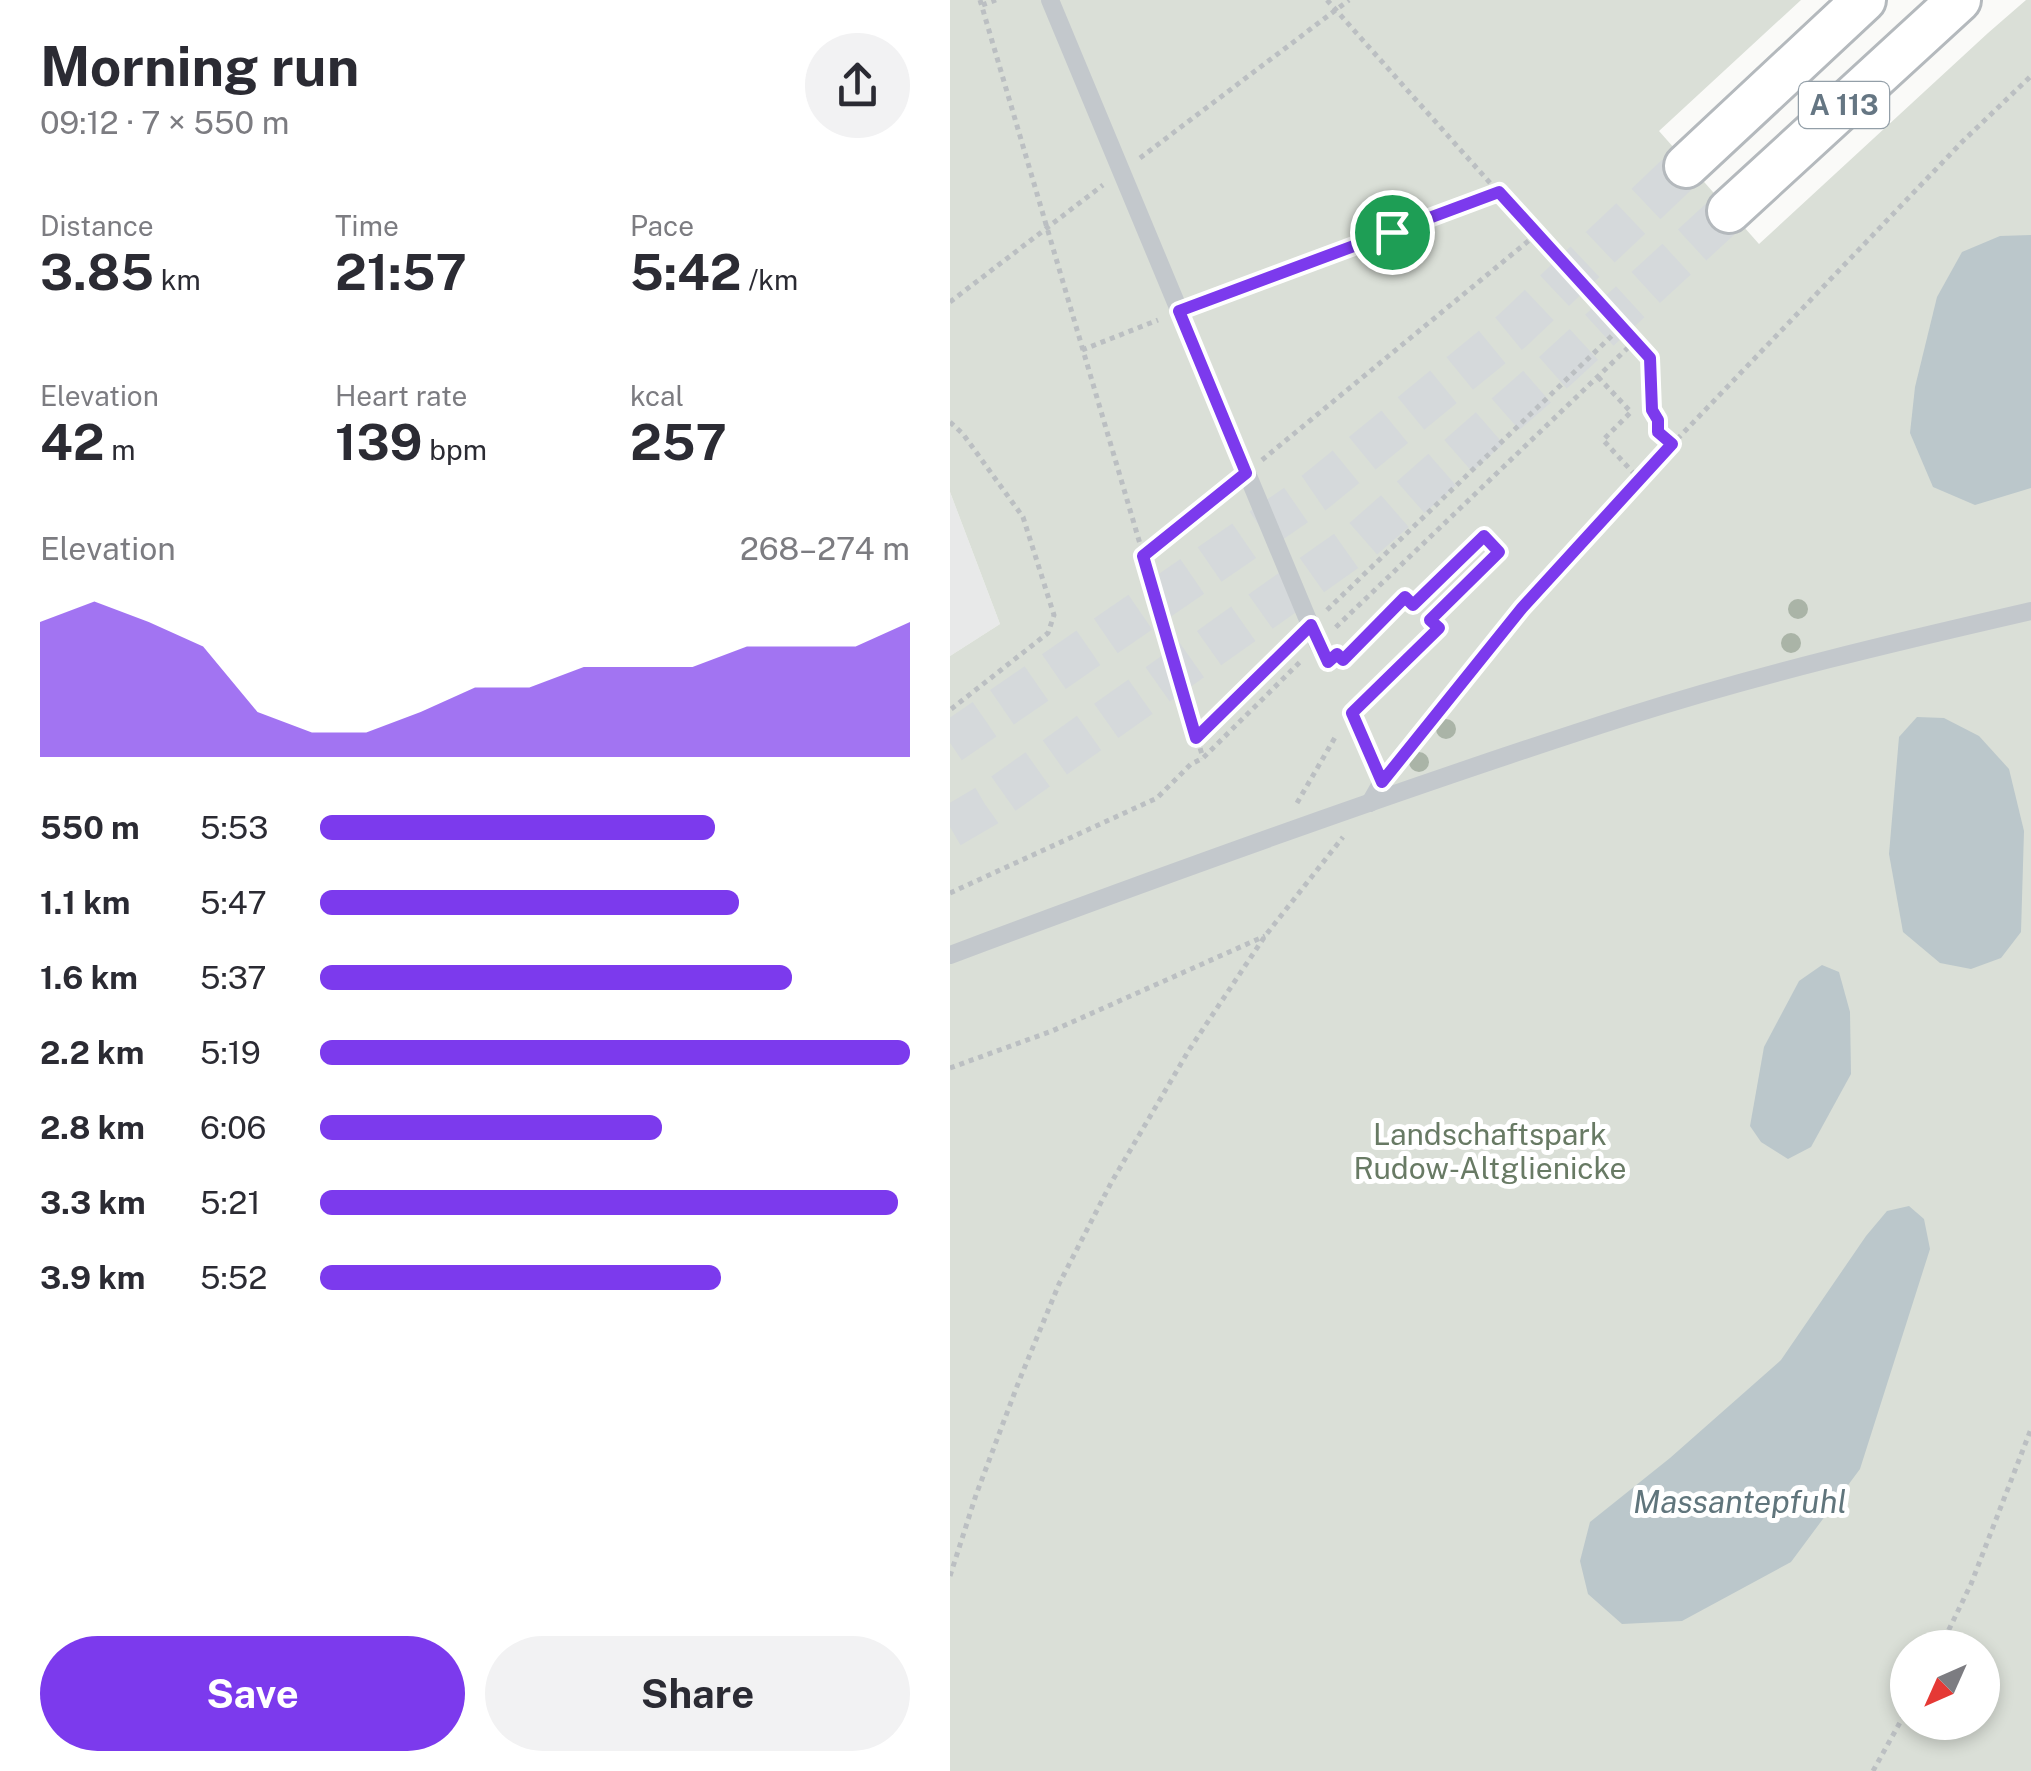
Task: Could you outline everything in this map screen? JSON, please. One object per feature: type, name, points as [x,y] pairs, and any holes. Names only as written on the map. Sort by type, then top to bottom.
[{"type":"highway","name":"A 113","points":[[1686,166],[1864,0]]},
{"type":"highway","name":"A 113","points":[[1729,211],[1959,0]]},
{"type":"street","points":[[1050,0],[1328,662],[1337,654],[1343,660],[1405,597],[1413,605],[1484,536],[1499,552],[1430,620],[1439,628],[1352,713],[1382,782],[1370,803]]},
{"type":"street","points":[[950,954],[1279,834],[1630,716],[1915,638],[2031,611]]},
{"type":"path","points":[[996,0],[981,3],[1203,758]]},
{"type":"path","points":[[1327,0],[1650,358],[1652,410],[1658,420],[1658,432],[1672,444]]},
{"type":"path","points":[[950,302],[1349,0]]},
{"type":"path","points":[[1382,782],[1522,608],[1640,478],[1962,141],[2031,76]]},
{"type":"path","points":[[1082,350],[1499,192]]},
{"type":"path","points":[[1143,556],[1538,233]]},
{"type":"path","points":[[1196,738],[1622,326]]},
{"type":"path","points":[[950,893],[1157,798],[1636,340]]},
{"type":"path","points":[[1598,378],[1631,412],[1603,440],[1640,478]]},
{"type":"path","points":[[950,422],[1023,517],[1054,616],[1048,633],[950,710]]},
{"type":"path","points":[[1279,834],[1352,713]]},
{"type":"path","points":[[950,1576],[976,1495],[1059,1284],[1111,1183],[1190,1050],[1265,936],[1370,803]]},
{"type":"path","points":[[950,1068],[1052,1030],[1265,936]]},
{"type":"path","points":[[1949,1630],[1971,1584],[2031,1429]]},
{"type":"path","points":[[1873,1771],[1890,1740]]},
{"type":"shaded area","points":[[950,492],[1000,624],[950,656]]},
{"type":"green space","name":"Landschaftspark Rudow-Altglienicke","points":[[950,0],[1801,0],[1659,131],[1759,244],[1988,33],[2026,0],[2031,0],[2031,1771],[950,1771],[950,656],[1000,624],[950,492]]},
{"type":"water","points":[[2031,235],[2031,488],[1975,505],[1933,487],[1910,433],[1915,387],[1937,297],[1962,252],[2000,236]]},
{"type":"water","points":[[1917,717],[1944,718],[1979,736],[2009,769],[2024,831],[2021,932],[2001,958],[1971,969],[1940,963],[1903,932],[1889,854],[1899,737]]},
{"type":"water","points":[[1822,965],[1839,972],[1850,1012],[1851,1074],[1811,1147],[1788,1159],[1761,1142],[1750,1126],[1764,1047],[1799,981]]},
{"type":"water","name":"Massantepfuhl","points":[[1909,1206],[1924,1219],[1930,1249],[1860,1469],[1791,1562],[1682,1621],[1622,1624],[1588,1594],[1580,1561],[1590,1522],[1781,1360],[1866,1236],[1887,1211]]},
{"type":"tunnel","points":[[950,743],[1315,492],[1513,330],[1686,166]]},
{"type":"tunnel","points":[[950,827],[986,806],[1363,539],[1729,211]]},
{"type":"route","points":[[1499,192],[1650,358],[1652,410],[1658,420],[1658,432],[1672,444],[1522,608],[1382,782],[1352,713],[1439,628],[1430,620],[1499,552],[1484,536],[1413,605],[1405,597],[1343,660],[1337,654],[1328,662],[1311,625],[1196,738],[1143,556],[1246,473],[1179,311],[1392,232],[1499,192]]}]
